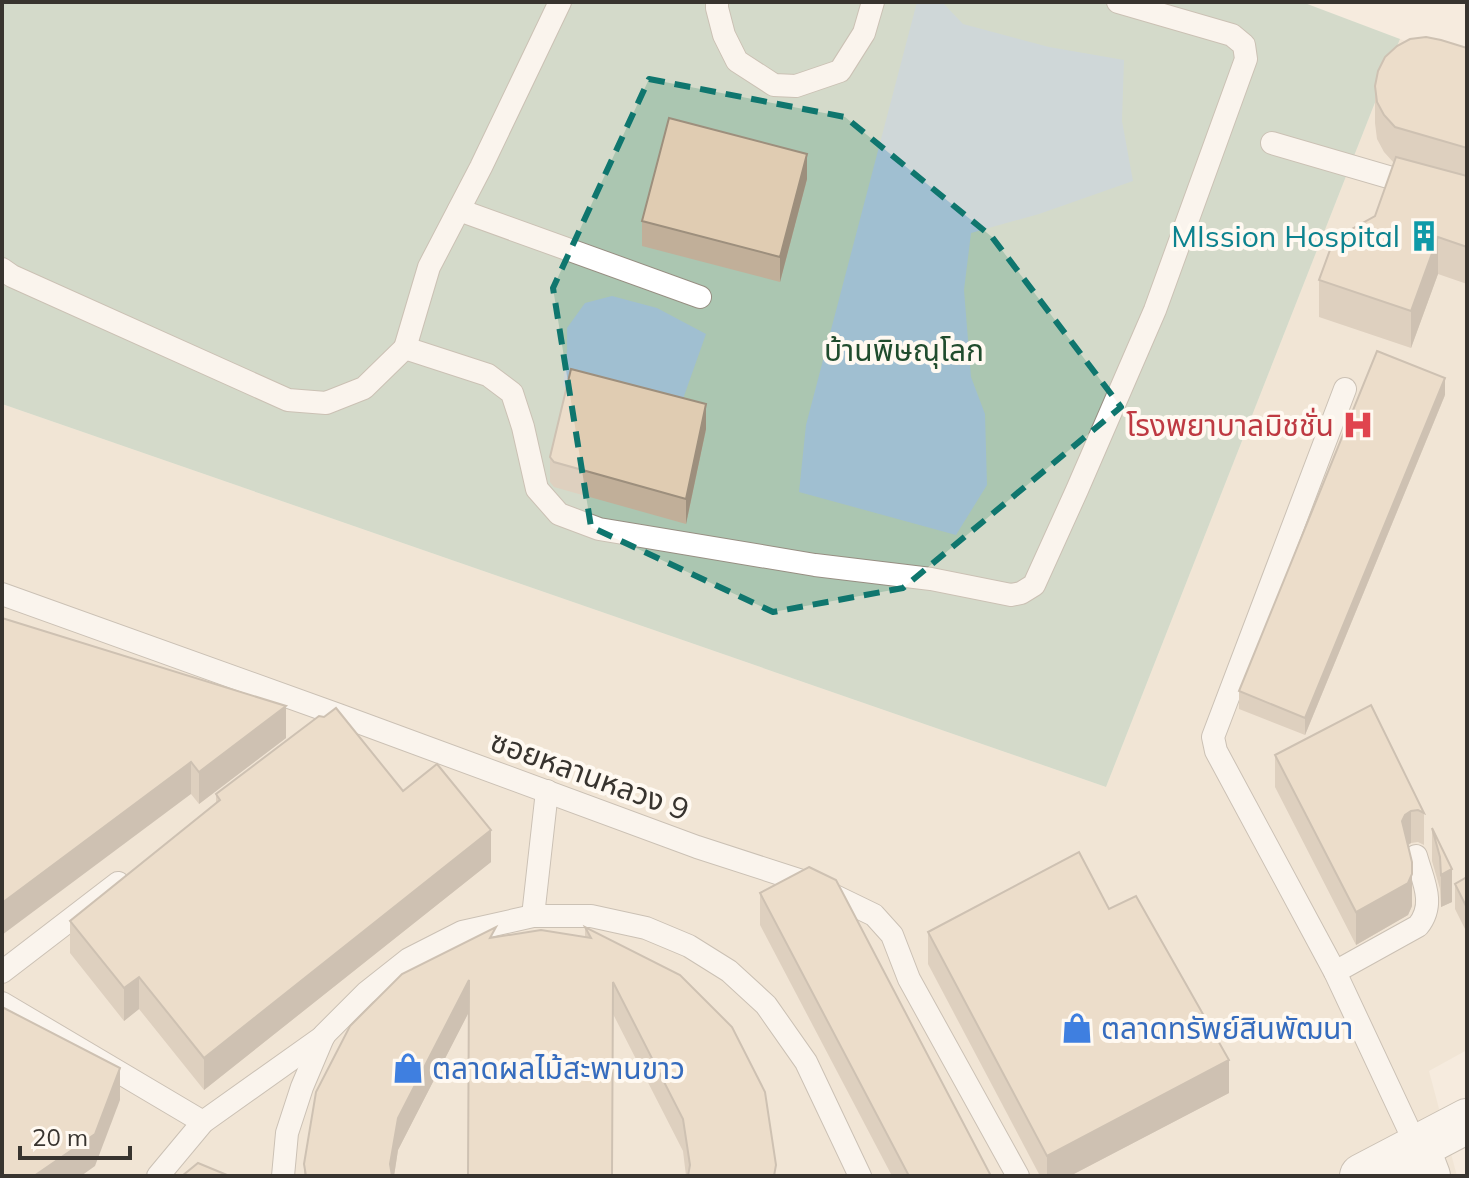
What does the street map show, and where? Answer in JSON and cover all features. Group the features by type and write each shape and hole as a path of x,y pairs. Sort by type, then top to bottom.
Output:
{"main road":[{"path":"1362,1176 1423,1162 1467,1121"}],"lane":[{"path":"2,269 288,400 326,403 364,388 405,348 429,267 560,2"},
{"path":"717,2 724,35 737,61 774,85 796,86 840,71 864,33 873,2"},
{"path":"405,348 488,375 512,393 537,489 559,514 599,529 815,565 931,579 1011,595 1021,593 1034,585 1155,310 1246,59 1244,45 1232,35 1118,2"},
{"path":"1272,143 1467,200"},
{"path":"459,210 700,297"},
{"path":"1345,389 1213,737 1216,751 1335,972 1423,1162"},
{"name":"ซอยหลานหลวง 9","path":"2,594 697,847 808,883 874,915 892,935 909,979 1018,1176"},
{"path":"314,734 339,715"},
{"path":"533,916 547,791"},
{"path":"1335,972 1418,926 1426,917 1428,896 1416,856"},
{"path":"2,972 139,867"},
{"path":"158,1176 203,1122 324,1035 366,993 409,959 462,932 533,916 591,916 646,928 689,946 729,971 766,1005 806,1062 860,1176"},
{"path":"2,1003 203,1122"},
{"path":"283,1176 287,1133 324,1035"}],"highlighted area":[{"path":"649,79 845,117 992,237 1121,407 903,588 773,612 591,527 553,288"}],"shaded area":[{"path":"1400,39 1467,63 1467,1050 1429,1071 1457,1176 2,1176 2,404 1106,787"}],"green space":[{"name":"บ้านพิษณุโลก","path":"2,2 1302,2 1400,39 1106,787 2,404"}],"water":[{"path":"917,2 942,2 963,24 1049,47 1124,60 1122,121 1133,181 1039,214 971,233 964,290 971,377 985,414 987,485 956,535 799,492 806,425"},
{"path":"612,296 657,308 706,334 678,413 590,396 563,386 567,328 585,303"}],"building":[{"path":"1426,37 1467,48 1467,148 1395,127 1377,102 1375,86 1385,57 1410,39"},
{"path":"669,118 807,154 780,257 642,221"},
{"path":"1396,157 1467,176 1467,247 1438,237 1411,311 1319,280 1334,239 1375,216"},
{"path":"1377,351 1445,378 1305,718 1239,691"},
{"path":"571,369 706,404 686,499 554,462 550,457"},
{"path":"2,618 286,706 199,772 191,762 2,903"},
{"path":"1371,705 1424,813 1411,811 1402,821 1412,862 1408,883 1356,912 1275,755"},
{"path":"336,708 403,791 437,764 491,830 204,1058 139,977 124,988 70,921 220,800 216,794 319,716 324,717"},
{"path":"1432,828 1452,869 1441,875 1440,857"},
{"name":"ตลาดทรัพย์สินพัฒนา","path":"1079,852 1109,909 1136,896 1229,1060 1047,1156 928,932"},
{"path":"809,867 836,880 991,1176 909,1176 760,893"},
{"path":"1467,877 1467,908 1455,884"},
{"path":"496,927 490,938 541,930 591,938 585,927 680,975 732,1027 765,1092 776,1165 774,1176 688,1176 690,1165 683,1119 613,982 612,1176 468,1176 469,980 398,1118 390,1164 392,1176 306,1176 304,1164 316,1092 350,1026 402,974"},
{"path":"2,1007 120,1068 95,1134 34,1176 2,1176"},
{"path":"198,1163 227,1175 227,1176 182,1176"}],"place":[{"name":"MIssion Hospital","path":"1424,236"},
{"name":"โรงพยาบาลมิชชั่น","path":"1358,425"},
{"name":"ตลาดทรัพย์สินพัฒนา","path":"1077,1028"},
{"name":"ตลาดผลไม้สะพานขาว","path":"408,1068"}]}
